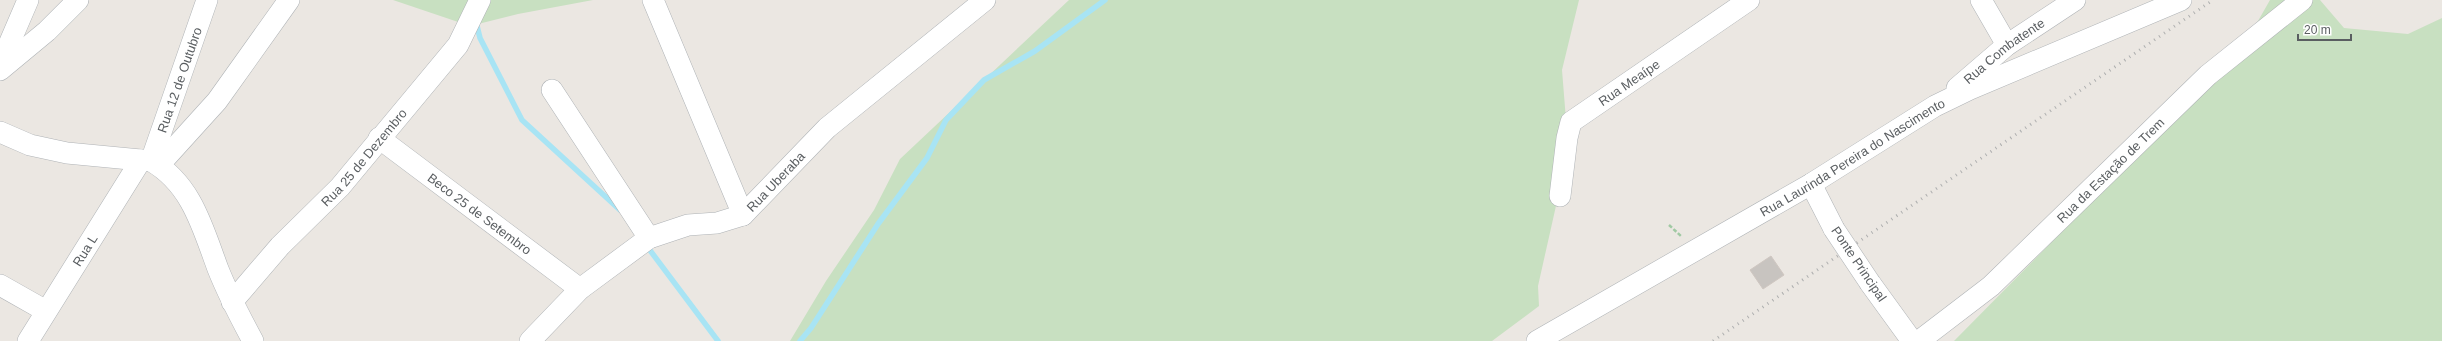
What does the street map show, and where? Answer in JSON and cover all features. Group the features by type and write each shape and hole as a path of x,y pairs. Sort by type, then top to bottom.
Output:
{"street":[{"path":"0,65 28,0"},
{"path":"0,70 47,31 78,0"},
{"name":"Rua 12 de Outubro","path":"150,162 208,0"},
{"path":"150,162 217,101 290,0"},
{"name":"Rua 25 de Dezembro","path":"232,302 280,246 340,187 379,138 458,45 480,0"},
{"path":"653,0 743,215"},
{"name":"Rua Uberaba","path":"530,341 580,289 649,238 688,225 717,223 743,215 827,128 986,0"},
{"name":"Rua Meaípe","path":"1560,196 1567,138 1571,122 1749,0"},
{"path":"1981,0 2007,45"},
{"name":"Rua Combatente","path":"1935,106 2007,45 2076,0"},
{"name":"Rua Laurinda Pereira do Nascimento","path":"1537,341 1811,184 1935,106 1970,89 2181,0"},
{"name":"Rua da Estação de Trem","path":"1919,341 1991,286 2208,75 2302,0"},
{"path":"552,90 649,238"},
{"path":"0,132 30,145 67,153 150,162 185,191 199,214 232,302 252,341"},
{"name":"Beco 25 de Setembro","path":"379,138 580,289"},
{"name":"Rua L","path":"28,341 46,311 150,162"},
{"name":"Ponte Principal","path":"1811,184 1834,229 1870,284 1912,341"},
{"path":"0,285 46,311"}],"green space":[{"path":"393,0 593,0 518,14 470,26"},
{"path":"1069,0 1579,0 1562,70 1566,120 1560,188 1538,286 1539,306 1492,341 790,341 826,281 874,210 900,159"},
{"path":"2270,0 2320,0 2344,28 2408,34 2442,18 2442,341 1954,341 2110,183 2234,63"}],"building":[{"path":"1771,256 1784,275 1763,289 1750,270"}],"waterway":[{"path":"800,341 811,328 878,224 927,158 946,120 984,80 1035,51 1105,0"},
{"path":"476,22 480,38 522,120 620,210"},
{"path":"646,245 718,341"}],"railway":[{"path":"1713,341 2213,0"}]}
